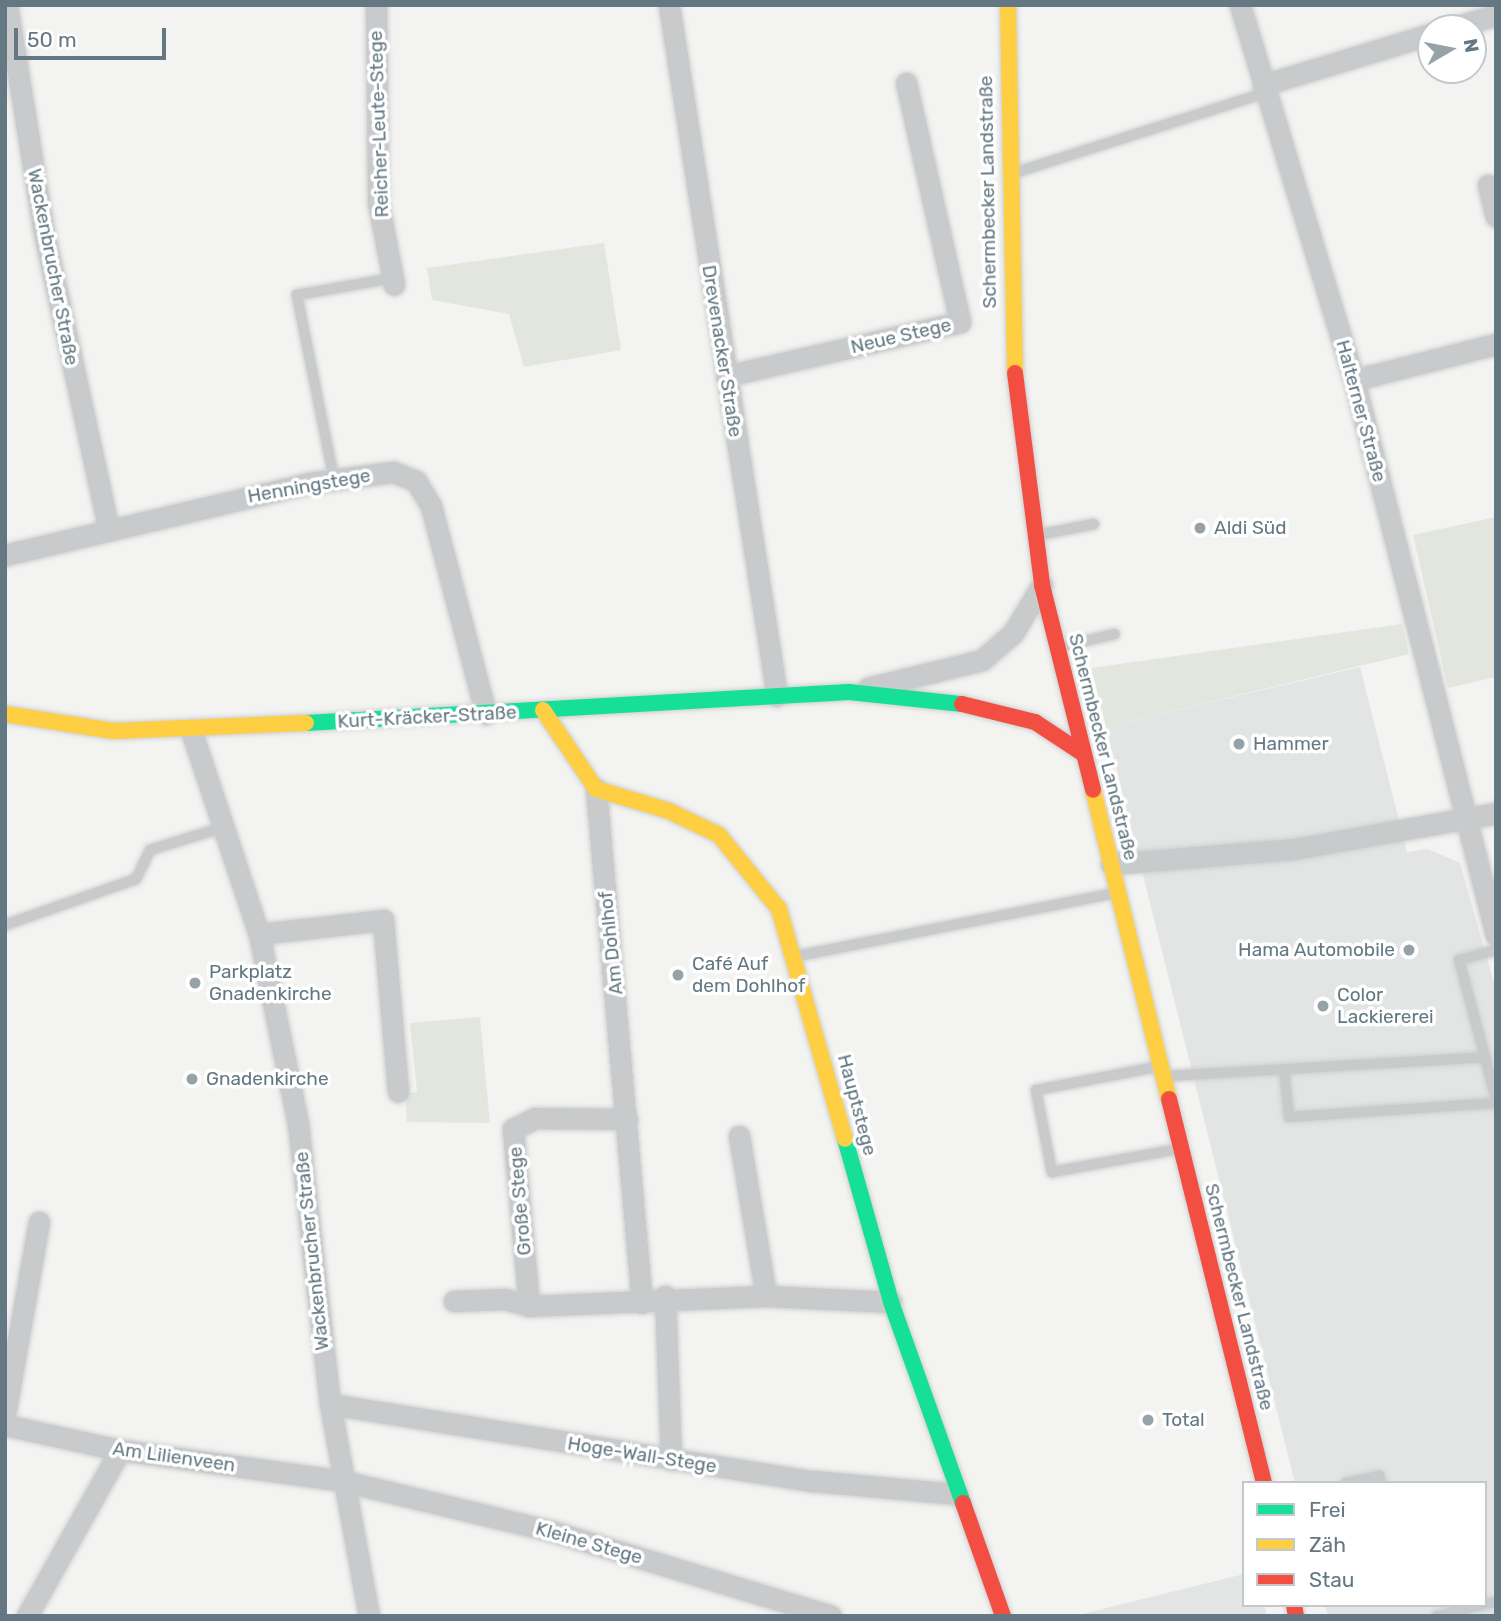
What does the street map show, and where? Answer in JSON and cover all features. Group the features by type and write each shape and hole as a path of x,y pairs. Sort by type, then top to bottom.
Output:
{"street":[{"name":"Wackenbrucher Straße","path":"7,5 13,90 108,526"},
{"name":"Reicher-Leute-Stege","path":"376,5 379,202 393,281"},
{"name":"Drevenacker Straße","path":"669,5 777,696"},
{"name":"Schermbecker Landstraße","path":"1008,5 1005,96 1017,417 1042,585 1160,1072 1264,1481"},
{"name":"Halterner Straße","path":"1241,5 1264,89 1354,380 1464,821 1496,935"},
{"path":"1264,89 1417,39"},
{"name":"Neue Stege","path":"726,376 960,322 906,83"},
{"path":"1488,185 1496,216"},
{"path":"1354,380 1496,344"},
{"name":"Henningstege","path":"5,555 108,526 334,480 393,472 416,481 431,506 486,714"},
{"name":"Kurt-Kräcker-Straße","path":"849,692 982,660 1013,633 1042,585"},
{"name":"Kurt-Kräcker-Straße","path":"5,714 114,731 191,730 849,692 996,708 1035,722 1082,753"},
{"path":"543,710 596,789"},
{"name":"Wackenbrucher Straße","path":"191,730 226,826 259,934 311,1205 311,1271 330,1404 369,1616"},
{"name":"Hauptstege","path":"596,789 668,811 719,835 779,909 797,956 891,1303 957,1494 1003,1616"},
{"name":"Am Dohlhof","path":"596,789 627,1119"},
{"path":"1111,864 1294,849 1464,821 1496,813"},
{"path":"259,934 383,920 398,1091"},
{"name":"Große Stege","path":"529,1306 513,1129 536,1118 627,1119"},
{"path":"627,1119 642,1303"},
{"path":"739,1136 766,1296"},
{"path":"5,1415 39,1222"},
{"path":"454,1301 505,1299 529,1306 642,1303 665,1296 766,1296 891,1303"},
{"path":"665,1296 671,1461"},
{"name":"Hoge-Wall-Stege","path":"330,1404 671,1461 957,1494"},
{"name":"Am Lilienveen","path":"5,1425 120,1450 343,1481"},
{"path":"27,1616 120,1450"},
{"name":"Kleine Stege","path":"343,1481 555,1532 831,1616"}],"lane":[{"path":"1007,175 1264,89"},
{"path":"334,480 297,295 393,281"},
{"path":"1034,535 1094,524"},
{"path":"1057,647 1115,634"},
{"path":"5,925 136,879 150,850 226,826"},
{"path":"797,956 1118,892"},
{"path":"1284,1069 1289,1117 1496,1101 1460,960 1496,950"},
{"path":"1180,1149 1052,1172 1036,1090 1160,1072 1284,1069 1485,1057"},
{"path":"1355,1481 1379,1476 1380,1481"},
{"path":"1437,1616 1475,1607"}],"shaded area":[{"path":"604,243 621,350 524,367 509,314 432,300 427,268"},
{"path":"1496,517 1496,677 1448,688 1413,535"},
{"path":"1402,624 1409,654 1106,727 1091,668"},
{"path":"1360,667 1407,852 1428,849 1460,863 1496,990 1496,1616 1328,1616 1326,1607 1487,1607 1487,1481 1294,1481 1106,727"},
{"path":"480,1017 490,1123 407,1122 405,1094 417,1092 410,1023"},
{"path":"1242,1574 1242,1607 1265,1607 1267,1616 1074,1616"}],"traffic: fast":[{"path":"306,723 849,692 962,704"},
{"path":"845,1139 891,1302 963,1503"}],"traffic: slow":[{"path":"1008,5 1015,373"},
{"path":"543,710 596,789 669,811 719,835 779,909 845,1139"},
{"path":"5,714 114,731 306,723"},
{"path":"1093,790 1169,1099"}],"traffic: jam":[{"path":"1015,373 1042,585 1093,790"},
{"path":"962,704 1035,722 1082,753"},
{"path":"1169,1099 1264,1481"},
{"path":"963,1503 1003,1616"},
{"path":"1294,1607 1296,1616"}],"place":[{"name":"Aldi Süd","path":"1200,528"},
{"name":"Hammer","path":"1239,744"},
{"name":"Hama Automobile","path":"1409,950"},
{"name":"Café Auf dem Dohlhof","path":"678,975"},
{"name":"Parkplatz Gnadenkirche","path":"195,983"},
{"name":"Color Lackiererei","path":"1323,1006"},
{"name":"Gnadenkirche","path":"192,1079"},
{"name":"Total","path":"1148,1420"}]}
